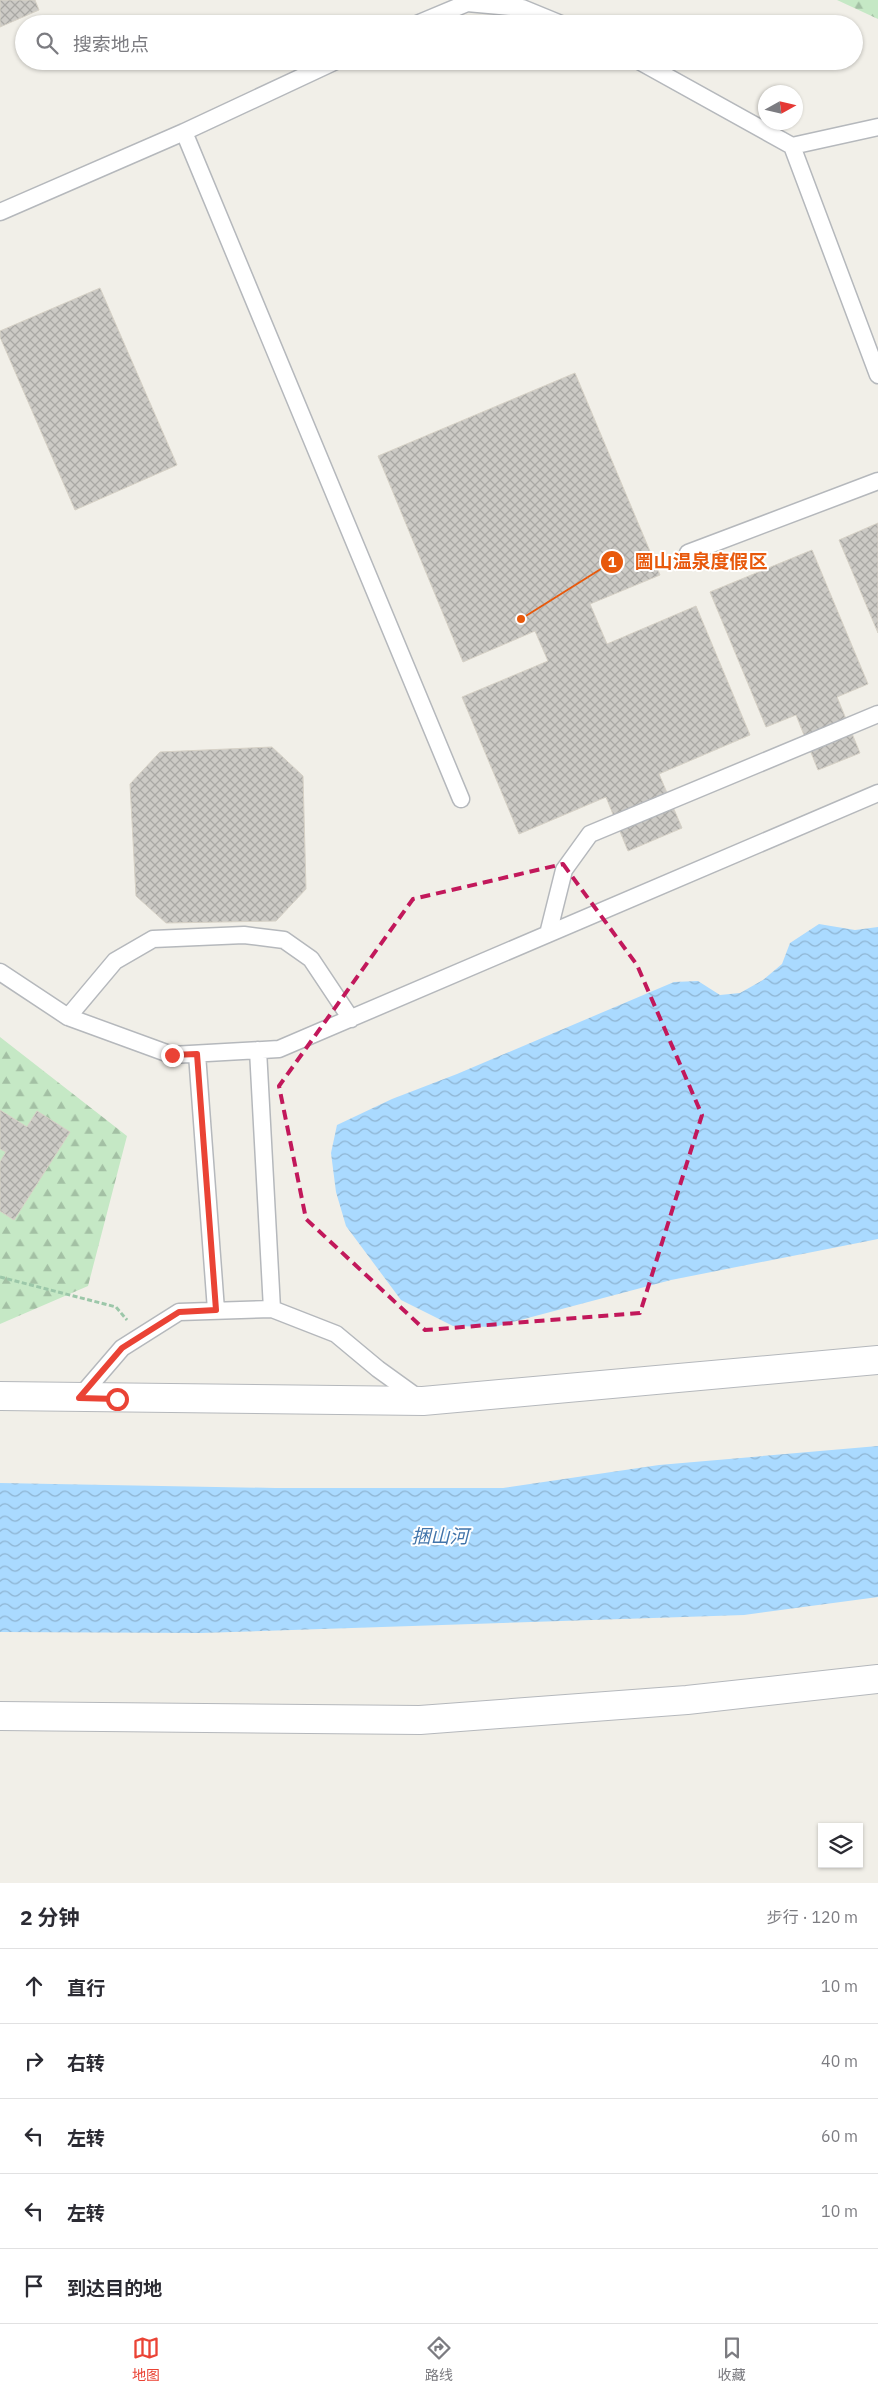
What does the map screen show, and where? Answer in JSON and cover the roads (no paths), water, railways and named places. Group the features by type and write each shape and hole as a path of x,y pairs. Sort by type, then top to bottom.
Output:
{"street":[{"path":"0,1396 423,1401 878,1360"},
{"path":"0,1716 420,1720 687,1700 878,1679"}],"lane":[{"path":"438,15 467,3 522,8 539,15"},
{"path":"0,212 184,132 317,70"},
{"path":"655,70 792,146 878,375"},
{"path":"792,146 878,127"},
{"path":"184,132 462,799"},
{"path":"688,553 878,481"},
{"path":"548,934 564,870 590,834 878,714"},
{"path":"0,972 68,1017 172,1055 279,1049 878,793"},
{"path":"68,1017 115,961 154,939 244,935 284,940 311,959 351,1019"},
{"path":"258,1050 272,1309"},
{"path":"197,1054 216,1310"},
{"path":"79,1398 122,1348 179,1312 272,1309 336,1334 378,1369 423,1401"}],"water":[{"path":"819,924 855,930 878,927 878,1239 671,1280 494,1327 453,1326 401,1300 346,1226 336,1192 331,1153 337,1125 392,1099 457,1074 674,982 698,981 720,995 740,993 763,980 782,964 790,943"},
{"name":"捆山河","path":"878,1446 878,1597 744,1615 201,1633 0,1632 0,1483 275,1488 503,1488 659,1465"}],"place":[{"name":"圌山温泉度假区","path":"521,619"}]}
